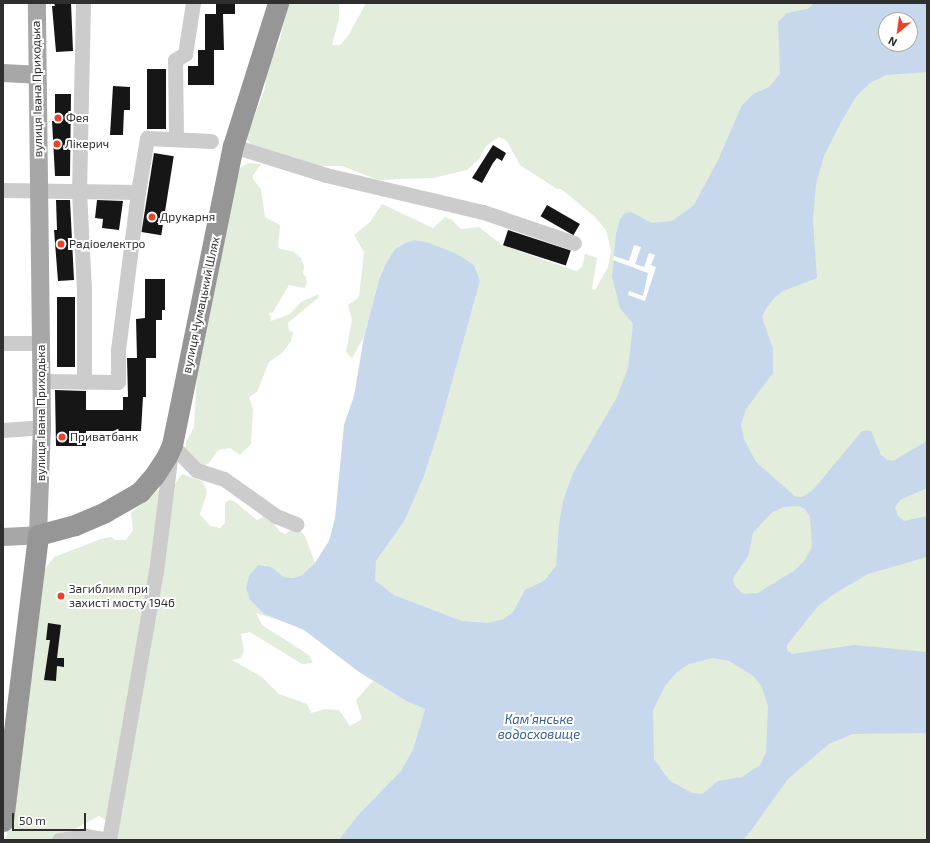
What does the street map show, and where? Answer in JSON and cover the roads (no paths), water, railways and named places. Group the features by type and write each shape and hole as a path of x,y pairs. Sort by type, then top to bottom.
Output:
{"highway":[{"name":"вулиця Чумацький Шлях","path":"38,535 75,525 105,512 140,492 154,476 172,445 233,146 278,3"},
{"name":"вулиця Івана Приходька","path":"3,821 38,535"}],"main road":[{"name":"вулиця Івана Приходька","path":"37,3 36,75 42,427 38,535"},
{"path":"3,73 36,75"},
{"path":"3,537 38,535"}],"street":[{"path":"83,3 79,191 84,290 84,382"},
{"path":"176,140 176,60 185,54 193,3"},
{"path":"41,381 118,382 118,350 138,192 147,138 211,141"},
{"path":"233,146 333,177 482,212 574,243"},
{"path":"3,190 138,192"},
{"path":"3,343 41,343"},
{"path":"3,430 42,427"},
{"path":"172,445 196,470 224,479 276,516 296,524"},
{"path":"60,840 86,836 109,840 156,572 172,445"}],"water":[{"name":"Кам'янське водосховище","path":"815,3 927,3 927,72 886,75 870,83 855,98 824,156 816,184 813,221 817,278 783,291 774,298 766,309 762,317 773,349 773,373 746,409 741,425 744,439 756,462 796,497 802,497 813,490 862,431 871,431 881,455 888,460 893,461 927,441 927,488 900,500 895,507 898,516 904,521 927,516 927,557 868,574 834,594 818,606 787,645 787,650 792,654 854,645 927,652 927,733 853,734 829,744 788,779 744,840 339,840 359,814 401,771 413,749 425,709 406,701 359,672 304,630 264,614 250,600 246,588 249,576 258,565 271,567 284,577 293,578 302,575 315,563 329,541 335,518 344,425 354,396 364,337 379,279 387,262 395,249 405,243 414,240 426,242 455,253 474,265 480,281 438,433 424,476 405,520 376,561 375,580 394,595 462,621 488,623 504,619 513,612 525,590 544,581 556,566 559,525 563,501 573,473 617,397 628,368 633,324 620,308 612,277 616,234 620,219 625,213 631,212 652,223 672,221 694,205 718,160 742,105 753,94 769,87 780,74 778,22 787,13 807,9","holes":["799,506 805,509 810,517 812,546 805,560 795,570 758,593 743,594 734,585 733,578 748,556 753,533 771,513 784,507","713,658 729,661 752,675 761,685 768,706 766,753 760,765 742,777 718,781 702,794 692,793 670,781 654,759 653,710 665,686 677,672 689,664"]}],"place":[{"name":"Фея","path":"58,118"},
{"name":"Лікерич","path":"57,144"},
{"name":"Друкарня","path":"152,217"},
{"name":"Радіоелектро","path":"61,244"},
{"name":"Приватбанк","path":"62,437"},
{"name":"Загиблим при захисті мосту 1946","path":"61,596"}]}
